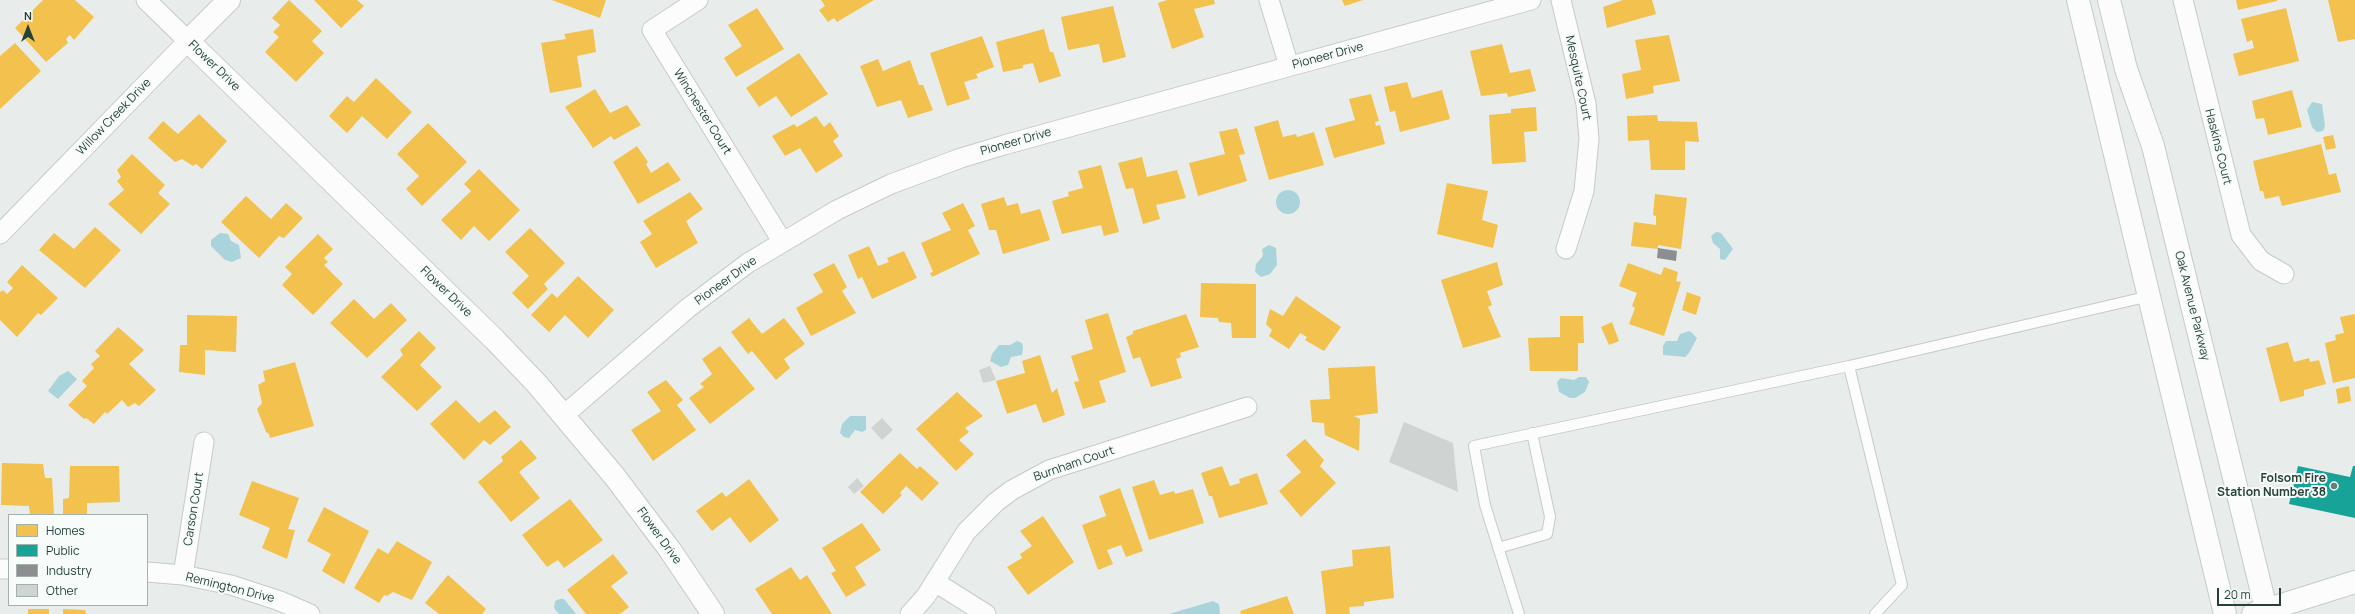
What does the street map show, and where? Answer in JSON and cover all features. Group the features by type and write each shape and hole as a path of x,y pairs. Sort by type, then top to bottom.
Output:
{"street":[{"name":"Flower Drive","path":"146,0 489,334 564,415 638,508 712,614"},
{"name":"Willow Creek Drive","path":"0,234 229,0"},
{"name":"Winchester Court","path":"698,0 652,30 782,241"},
{"path":"1268,0 1289,66"},
{"name":"Pioneer Drive","path":"564,415 688,308 748,263 782,241 838,210 891,184 961,158 1531,0"},
{"name":"Mesquite Court","path":"1561,0 1586,104 1589,139 1584,191 1566,249"},
{"path":"2078,0 2225,614"},
{"name":"Oak Avenue Parkway","path":"2109,0 2126,69 2153,146 2262,612"},
{"name":"Haskins Court","path":"2183,0 2241,235 2261,261 2284,274"},
{"name":"Burnham Court","path":"910,614 935,582 958,543 981,516 996,502 1030,479 1049,470 1247,408"},
{"name":"Carson Court","path":"184,575 204,442"},
{"name":"Remington Drive","path":"148,572 184,575 231,585 280,601 310,614"},
{"path":"935,582 986,614"},
{"path":"2262,612 2355,582"}],"lane":[{"path":"1519,614 1485,505 1474,446 1848,366 2150,296"},
{"path":"1848,366 1902,585 1875,614"},
{"path":"1498,548 1547,534 1550,517 1532,433"}],"water":[{"path":"2312,102 2322,104 2325,126 2323,131 2317,132 2312,127 2307,110"},
{"path":"1288,190 1293,191 1299,197 1299,207 1293,213 1288,214 1283,213 1277,207 1276,202 1277,197 1283,191"},
{"path":"1716,232 1721,233 1733,249 1725,260 1720,259 1720,249 1713,243 1711,236"},
{"path":"220,233 228,234 231,241 239,245 241,258 232,262 225,260 211,246 211,240"},
{"path":"1269,245 1276,248 1277,265 1270,274 1261,277 1255,272 1256,264 1263,256 1262,249"},
{"path":"1690,331 1697,338 1689,353 1685,357 1663,355 1663,346 1666,341 1677,341 1680,334"},
{"path":"1017,341 1022,343 1022,355 1011,357 1008,365 1001,367 990,361 992,354 999,345 1010,345"},
{"path":"68,371 77,379 58,399 48,391 59,376"},
{"path":"1579,377 1586,377 1589,382 1585,392 1575,398 1570,398 1559,392 1557,382 1561,378 1574,380"},
{"path":"850,416 866,416 866,430 862,432 855,430 849,438 844,437 840,433 842,424"},
{"path":"564,599 576,614 559,614 554,608 555,601"},
{"path":"1213,601 1219,604 1220,614 1169,614"}],"building: Homes":[{"path":"43,0 75,0 94,17 74,40 70,35 66,39 68,43 46,62 15,28"},
{"path":"289,0 322,31 312,41 324,53 296,82 265,52 279,37 273,32 280,25 272,18"},
{"path":"314,0 357,0 364,6 341,28"},
{"path":"552,0 606,0 600,18"},
{"path":"821,0 874,0 837,22 834,18 828,22 819,10 825,6"},
{"path":"1167,0 1214,0 1215,4 1194,9 1204,37 1172,49 1158,3"},
{"path":"1342,0 1363,0 1345,6"},
{"path":"1623,0 1652,0 1656,14 1607,28 1603,7"},
{"path":"2236,0 2277,0 2277,1 2238,10"},
{"path":"2328,0 2355,0 2355,39 2338,42"},
{"path":"1113,6 1126,57 1103,63 1099,44 1068,50 1061,17"},
{"path":"757,8 784,49 736,77 724,58 742,46 728,25"},
{"path":"2286,8 2299,61 2239,76 2233,54 2254,48 2252,40 2247,42 2241,19"},
{"path":"593,29 596,52 577,56 582,87 550,93 541,43 566,39 564,34"},
{"path":"1044,29 1050,52 1053,52 1061,76 1039,83 1033,63 1023,65 1023,68 1003,72 996,42"},
{"path":"1669,35 1680,81 1653,86 1654,93 1626,99 1622,74 1641,70 1635,40"},
{"path":"982,36 994,67 976,74 978,78 964,82 970,99 947,106 930,53"},
{"path":"15,43 41,71 0,109 0,56"},
{"path":"1502,44 1510,73 1530,69 1536,91 1508,97 1507,93 1481,96 1470,51"},
{"path":"799,53 828,94 791,117 776,96 759,107 746,88"},
{"path":"878,59 883,71 910,60 919,85 923,85 933,110 908,118 901,100 877,107 860,66"},
{"path":"376,78 412,112 387,139 362,116 347,133 329,116 347,96 354,102"},
{"path":"1407,82 1412,98 1442,90 1450,119 1400,132 1395,111 1390,112 1384,87"},
{"path":"595,89 610,113 627,105 641,125 614,140 611,136 593,148 565,107"},
{"path":"2292,90 2302,127 2268,135 2264,118 2256,119 2252,101"},
{"path":"1371,94 1379,121 1375,122 1376,126 1380,125 1385,144 1334,158 1325,128 1355,120 1349,99"},
{"path":"1536,107 1537,131 1524,132 1526,162 1492,164 1489,115 1511,113 1511,109"},
{"path":"199,114 227,141 202,169 196,164 193,166 182,159 175,162 148,138 163,121 178,134"},
{"path":"1657,115 1658,121 1697,122 1699,142 1685,141 1685,170 1651,170 1649,140 1628,141 1627,116"},
{"path":"816,116 824,127 830,122 839,136 833,141 843,156 816,173 800,148 785,156 772,136 794,124 797,127"},
{"path":"1278,120 1283,137 1296,134 1297,137 1314,132 1324,165 1269,180 1254,127"},
{"path":"428,123 467,162 422,206 406,189 419,176 397,154"},
{"path":"1237,128 1245,154 1239,155 1247,181 1198,196 1189,163 1225,154 1219,132"},
{"path":"2333,135 2336,148 2326,150 2323,137"},
{"path":"2321,144 2329,175 2336,173 2341,192 2282,206 2279,196 2265,199 2263,191 2260,191 2253,161"},
{"path":"637,146 648,162 646,164 651,173 668,162 681,180 638,204 613,162"},
{"path":"132,154 165,185 158,193 170,204 141,234 108,204 124,190 117,181 121,177 117,170"},
{"path":"1142,157 1147,177 1177,170 1186,198 1156,205 1160,219 1143,224 1133,188 1126,189 1118,163"},
{"path":"1101,165 1119,232 1104,236 1101,225 1062,234 1052,201 1069,196 1068,192 1083,188 1078,171"},
{"path":"479,169 520,210 489,241 474,226 461,240 441,220 471,191 464,184"},
{"path":"1447,183 1488,191 1482,220 1498,225 1493,248 1437,234"},
{"path":"690,192 703,209 686,221 698,243 656,268 640,242 652,234 643,221"},
{"path":"1655,194 1687,198 1681,249 1658,245 1658,249 1631,246 1634,222 1656,225 1656,216 1653,215"},
{"path":"246,196 271,219 286,203 303,218 284,238 279,236 259,258 221,222"},
{"path":"1004,197 1007,206 1018,203 1021,214 1040,209 1050,240 1003,254 996,230 989,230 981,204"},
{"path":"963,203 975,226 968,230 980,254 932,277 930,273 933,272 921,243 951,230 942,213"},
{"path":"95,227 121,250 85,288 39,250 54,233 74,249"},
{"path":"530,228 565,263 544,284 548,289 528,309 512,293 529,276 505,252"},
{"path":"318,234 333,249 324,258 328,262 324,265 343,284 313,315 282,285 292,274 285,267"},
{"path":"869,246 878,266 889,262 887,258 904,251 917,278 872,299 862,277 858,279 848,255"},
{"path":"1497,262 1503,285 1487,291 1492,305 1488,307 1501,337 1463,348 1441,280"},
{"path":"834,263 847,287 842,291 856,313 811,336 796,308 823,292 813,274"},
{"path":"1628,263 1661,275 1664,267 1678,272 1676,281 1681,282 1664,336 1629,324 1635,308 1632,306 1637,293 1619,286"},
{"path":"22,265 58,298 41,315 38,313 17,337 0,320 0,292 3,290 7,294 13,288 7,282"},
{"path":"578,276 614,310 588,338 565,315 549,332 531,315 552,293 557,298"},
{"path":"1201,283 1256,284 1256,338 1232,338 1231,323 1219,322 1218,318 1200,317"},
{"path":"1687,292 1701,297 1696,315 1682,310"},
{"path":"1296,296 1341,327 1324,351 1305,340 1307,337 1300,333 1289,349 1269,336 1272,330 1266,324 1270,309 1283,316"},
{"path":"354,299 374,319 391,303 407,320 367,358 330,323"},
{"path":"1108,313 1126,372 1099,381 1106,402 1083,409 1074,382 1079,381 1071,356 1093,349 1085,320"},
{"path":"1186,314 1199,347 1180,353 1181,357 1176,359 1182,378 1151,387 1140,357 1133,359 1126,337 1133,334 1133,331"},
{"path":"2355,314 2355,378 2333,383 2325,343 2336,340 2335,335 2344,333 2340,317"},
{"path":"187,315 237,316 236,352 205,350 205,375 179,372 180,345 187,345"},
{"path":"1560,316 1583,316 1584,343 1578,343 1578,371 1530,371 1528,338 1560,337"},
{"path":"749,318 762,334 784,318 805,344 784,359 790,368 776,380 752,351 748,354 731,332"},
{"path":"1612,322 1619,341 1609,345 1601,327"},
{"path":"118,327 144,350 129,364 156,390 139,406 135,403 128,407 122,400 107,414 105,412 94,424 86,418 84,419 68,405 87,386 82,381 94,368 91,364 100,356 95,351"},
{"path":"419,331 436,348 420,365 442,387 417,411 381,377 403,355 400,350"},
{"path":"2288,342 2294,362 2309,358 2310,362 2319,360 2326,384 2304,390 2304,396 2280,402 2266,348"},
{"path":"720,346 755,389 710,424 689,398 704,387 700,384 712,374 702,359"},
{"path":"1040,355 1052,393 1057,388 1065,415 1043,423 1036,404 1007,414 996,381 1025,373 1022,361"},
{"path":"295,362 314,426 270,438 257,409 262,403 258,385 265,381 263,371"},
{"path":"1375,366 1378,413 1354,416 1360,419 1359,451 1325,435 1324,423 1312,422 1310,400 1330,399 1328,368"},
{"path":"666,380 683,400 677,405 696,430 653,461 631,430 661,411 647,392"},
{"path":"2349,386 2351,401 2338,404 2336,389"},
{"path":"957,392 983,416 965,428 969,432 959,440 974,454 956,471 916,429"},
{"path":"456,400 479,423 495,410 511,427 490,445 484,440 464,460 430,424"},
{"path":"1305,439 1324,460 1320,466 1336,483 1301,517 1279,491 1301,472 1286,455"},
{"path":"521,440 537,458 519,472 540,498 511,522 478,482 503,461 501,457"},
{"path":"900,453 917,469 920,466 939,483 922,501 906,486 900,493 902,495 883,514 860,492"},
{"path":"2,463 43,464 45,478 52,478 54,514 30,514 29,506 1,505"},
{"path":"70,466 119,466 120,502 87,503 87,514 63,514 63,499 69,498"},
{"path":"1222,466 1230,486 1240,483 1239,479 1257,473 1268,504 1219,518 1212,496 1209,496 1201,473"},
{"path":"749,479 779,520 750,543 730,517 712,531 696,511 722,492 726,497"},
{"path":"1154,480 1160,495 1174,491 1175,494 1193,489 1204,523 1149,540 1132,487"},
{"path":"252,481 299,498 288,529 295,530 287,559 262,548 270,528 239,515"},
{"path":"1120,488 1143,551 1126,557 1121,545 1107,550 1113,564 1098,570 1082,525 1106,516 1099,496"},
{"path":"570,499 603,540 564,568 558,560 547,567 522,535"},
{"path":"324,507 369,531 344,584 322,571 331,554 307,541"},
{"path":"1043,516 1074,562 1028,595 1007,567 1022,558 1020,554 1032,546 1020,531"},
{"path":"862,523 881,550 855,567 866,585 846,597 831,573 836,571 822,548"},
{"path":"397,541 432,562 412,600 393,592 387,596 384,595 379,603 354,588 378,548 388,554"},
{"path":"1390,546 1394,598 1364,602 1364,606 1349,607 1350,614 1326,614 1321,571 1353,566 1352,550"},
{"path":"613,554 628,573 611,586 629,607 620,614 586,614 567,590"},
{"path":"791,567 800,580 807,575 832,614 772,614 755,589"},
{"path":"448,575 486,609 482,614 439,614 425,603"},
{"path":"1287,596 1294,614 1241,614 1240,611"},
{"path":"28,609 49,609 49,614 28,614"},
{"path":"63,609 85,610 86,614 63,614"}],"building: Public":[{"path":"2298,466 2350,477 2353,466 2355,466 2355,518 2289,504"}],"building: Industry":[{"path":"1658,248 1677,251 1676,261 1657,258"}],"building: Other":[{"path":"990,366 996,380 983,383 979,370"},
{"path":"882,418 893,430 882,440 871,428"},
{"path":"1404,422 1453,443 1458,492 1389,462"},
{"path":"857,478 864,486 854,494 848,487"}],"place":[{"name":"Folsom Fire Station Number 38","path":"2334,486"}]}
